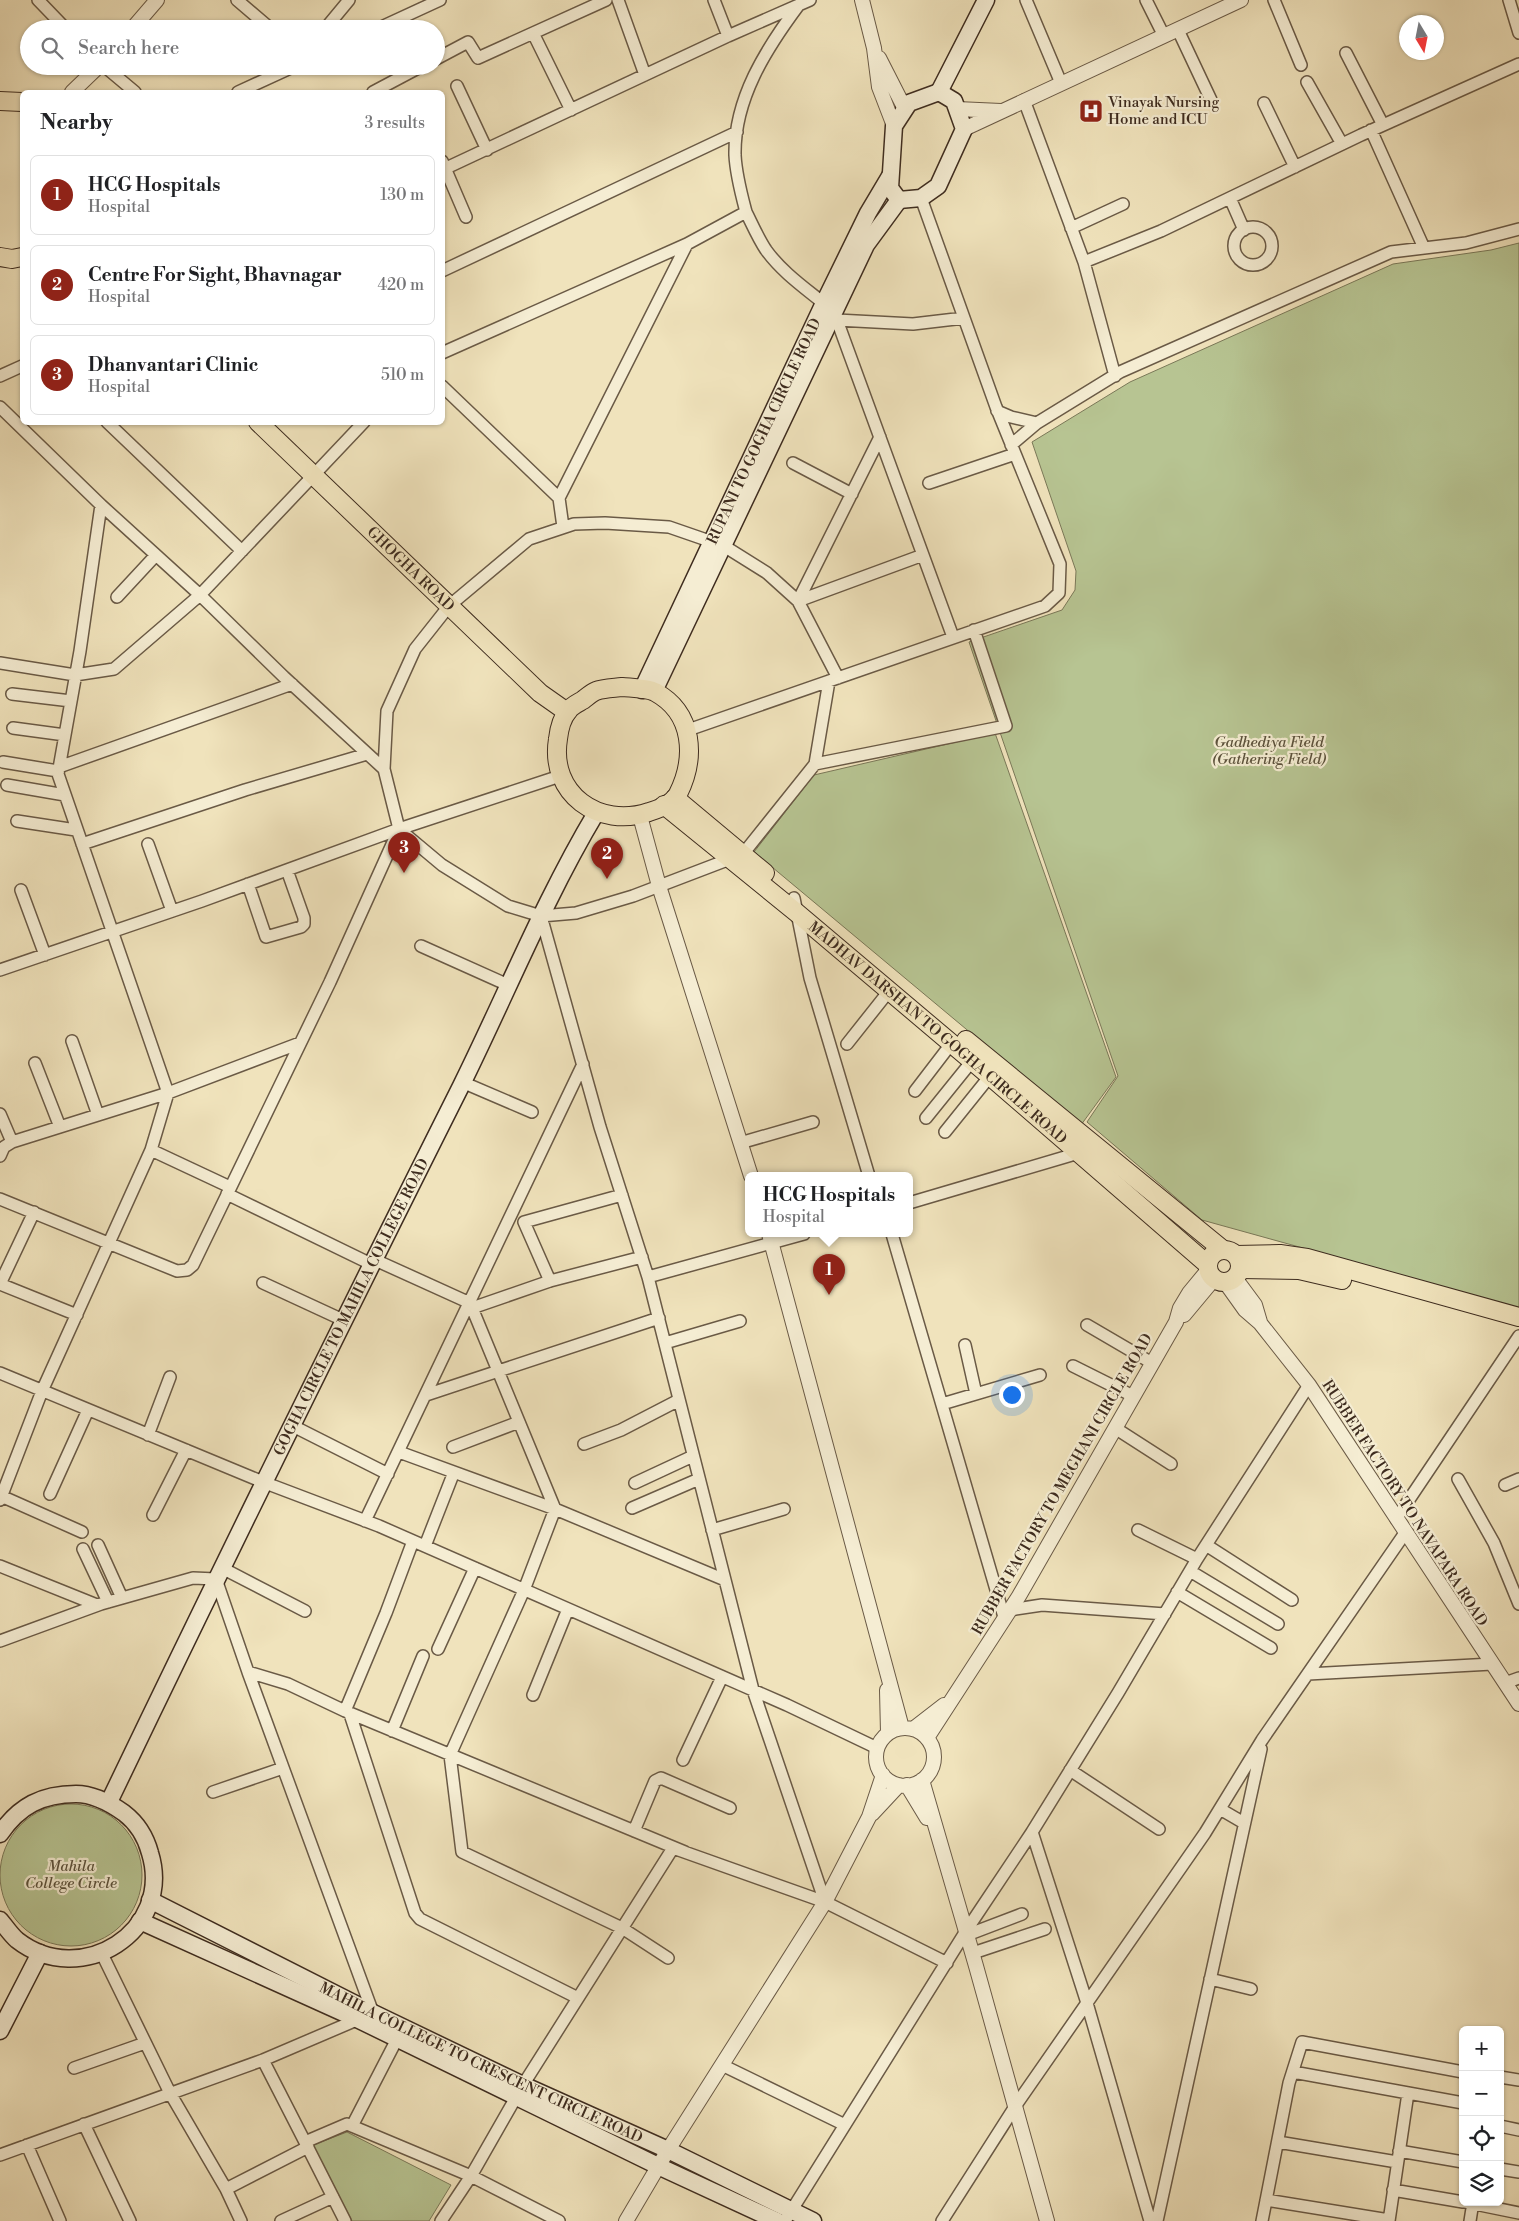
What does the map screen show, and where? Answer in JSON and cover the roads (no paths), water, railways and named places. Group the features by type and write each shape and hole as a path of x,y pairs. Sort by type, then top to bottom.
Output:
{"main road":[{"path":"939,92 954,101 964,129 938,186 922,198 900,200 890,188 894,126 909,103 939,92 986,0"},
{"path":"0,101 20,102"},
{"name":"RUPANI TO GOGHA CIRCLE ROAD","path":"832,312 868,213 890,176"},
{"name":"RUPANI TO GOGHA CIRCLE ROAD","path":"648,691 717,543 866,245 900,200"},
{"path":"0,258 20,257"},
{"name":"GHOGHA ROAD","path":"261,425 540,693 567,712"},
{"path":"622,687 648,691 680,711 688,730 688,766 670,802 640,816 616,816 596,813 574,797 560,776 556,751 559,731 567,712 595,691 622,687"},
{"name":"MADHAV DARSHAN TO GOGHA CIRCLE ROAD","path":"670,802 1088,1150 1223,1268"},
{"name":"GOGHA CIRCLE TO MAHILA COLLEGE ROAD","path":"109,1802 263,1482 462,1082 541,916 576,847 596,813"},
{"name":"MADHAV DARSHAN TO GOGHA CIRCLE ROAD","path":"796,905 951,1044 1088,1150"},
{"path":"1223,1268 1280,1254 1307,1258 1519,1317"},
{"path":"1223,1268 1288,1270 1313,1273 1519,1328"},
{"path":"0,1834 10,1819 31,1803 57,1794 84,1794 109,1802 131,1818 146,1840 154,1865 153,1892 140,1921 126,1939 102,1954 74,1959 60,1959 40,1953 17,1940 0,1920"},
{"name":"MAHILA COLLEGE TO CRESCENT CIRCLE ROAD","path":"150,1900 372,2013 658,2166 777,2221"},
{"name":"MAHILA COLLEGE TO CRESCENT CIRCLE ROAD","path":"140,1921 397,2039 519,2091 668,2150 788,2216 813,2221"},
{"path":"0,2031 40,1953"}],"street":[{"path":"38,0 57,20"},
{"path":"140,20 157,0"},
{"path":"238,0 261,20"},
{"path":"332,20 349,0"},
{"path":"397,20 440,0"},
{"path":"445,54 468,42 478,58 606,0"},
{"path":"618,0 645,75"},
{"path":"714,0 728,36"},
{"path":"445,167 487,150 728,36 810,0"},
{"path":"862,0 874,48 879,87 894,126"},
{"path":"1026,0 1061,84"},
{"path":"1146,0 1164,36"},
{"path":"964,129 1241,0"},
{"path":"1274,0 1301,65"},
{"path":"1509,0 1519,33"},
{"path":"799,5 764,56 748,90 737,132 735,155 737,176 746,212 766,249 783,269 832,312 954,637"},
{"path":"1178,30 1211,100"},
{"path":"533,33 571,110"},
{"path":"874,48 905,109"},
{"path":"1346,53 1383,126"},
{"path":"1084,262 1161,231 1371,130 1519,64"},
{"path":"74,90 90,75"},
{"path":"115,75 133,90"},
{"path":"242,90 275,75"},
{"path":"377,90 405,75"},
{"path":"1307,82 1342,144"},
{"path":"457,86 487,150"},
{"path":"1024,100 1084,262 1115,376"},
{"path":"1264,103 1294,167"},
{"path":"957,108 1002,111"},
{"path":"1371,130 1424,248"},
{"path":"445,270 737,132"},
{"path":"445,169 466,217"},
{"path":"688,730 1045,606 1059,593 1060,564 997,411 922,198"},
{"path":"1230,198 1244,230"},
{"path":"1071,228 1123,204"},
{"path":"445,353 687,244 746,212"},
{"path":"929,483 1013,449 1037,423 1115,376 1391,252 1466,243 1519,229"},
{"path":"563,528 559,498 687,244"},
{"path":"832,312 913,324 964,318"},
{"path":"0,376 20,367"},
{"path":"445,389 559,498"},
{"path":"0,407 101,506 200,595 384,769"},
{"path":"997,411 1011,417 1037,423"},
{"path":"110,425 242,551"},
{"path":"0,663 76,676 114,668 200,595 361,425"},
{"path":"798,601 880,437"},
{"path":"793,463 852,494"},
{"path":"82,1532 1,1498 42,1391 151,1150 168,1093 76,830 59,769 76,676 101,506"},
{"path":"605,523 669,528 717,543 767,573 798,601 833,679 815,764 736,857 659,886 576,912 541,916 508,906 442,865 399,829 384,769 387,711 415,649 449,606 529,539 563,528 574,524 605,523"},
{"path":"117,597 156,555"},
{"path":"798,601 924,555"},
{"path":"815,764 1006,726 974,630"},
{"path":"3,762 59,769 292,684"},
{"path":"12,694 71,701"},
{"path":"13,728 65,736"},
{"path":"82,844 246,790 367,754"},
{"path":"0,970 172,911 399,829 560,776"},
{"path":"7,785 65,795"},
{"path":"640,816 659,886 750,1172"},
{"path":"17,821 76,830"},
{"path":"0,1199 176,1271 187,1270 193,1265 300,1043 399,829"},
{"path":"148,844 172,911"},
{"path":"248,884 266,937 302,927 304,918 287,870"},
{"path":"21,890 44,955"},
{"path":"796,905 810,978 868,1172"},
{"path":"541,916 583,1064 648,1277 752,1690 825,1902"},
{"path":"421,946 508,985"},
{"path":"847,1044 890,991"},
{"path":"72,1041 98,1115"},
{"path":"0,1156 4,1147 12,1142 168,1093 300,1043"},
{"path":"915,1092 951,1044"},
{"path":"926,1118 972,1061"},
{"path":"35,1063 60,1127"},
{"path":"365,1521 471,1306 583,1064"},
{"path":"945,1132 990,1076"},
{"path":"462,1082 532,1112"},
{"path":"0,1114 12,1142"},
{"path":"740,1143 813,1122"},
{"path":"151,1150 229,1191 372,1261 471,1306 550,1281 642,1257"},
{"path":"913,1202 1088,1150"},
{"path":"550,1281 524,1222 622,1195"},
{"path":"34,1212 0,1284 77,1315"},
{"path":"893,1237 1007,1614 1042,1605 1165,1614"},
{"path":"648,1277 770,1238 887,1669 908,1728 927,1738 932,1746 933,1765 928,1774 922,1780 903,1785 890,1782 883,1775 878,1767 876,1757 877,1748 888,1733 887,1669"},
{"name":"RUBBER FACTORY TO MEGHANI CIRCLE ROAD","path":"927,1738 1007,1614 1176,1322 1223,1268"},
{"name":"RUBBER FACTORY TO NAVAPARA ROAD","path":"1223,1268 1255,1306 1260,1323 1308,1385 1519,1704"},
{"path":"263,1283 343,1320"},
{"path":"471,1306 555,1508 524,1590 450,1755 462,1852 622,1928 668,1958"},
{"path":"426,1395 659,1318"},
{"path":"665,1342 740,1321"},
{"path":"1087,1325 1152,1363"},
{"path":"1396,1519 1519,1336"},
{"path":"964,1345 976,1394"},
{"path":"1073,1366 1134,1396"},
{"path":"0,1374 425,1546 752,1690 877,1748"},
{"path":"942,1404 1040,1375"},
{"path":"148,1435 170,1378"},
{"path":"788,2216 947,1962 1032,1832 1206,1544 1308,1385"},
{"path":"584,1444 622,1430 679,1400"},
{"path":"50,1494 88,1410"},
{"path":"454,1447 519,1422"},
{"path":"291,1425 388,1474"},
{"path":"1115,1428 1170,1464"},
{"path":"153,1515 186,1450"},
{"path":"399,1452 555,1508 725,1580"},
{"path":"635,1484 693,1456"},
{"path":"425,1546 454,1472"},
{"path":"632,1508 699,1478"},
{"path":"1458,1479 1494,1543 1519,1604"},
{"path":"1505,1485 1519,1479"},
{"path":"712,1530 784,1509"},
{"path":"1138,1530 1197,1560"},
{"path":"942,2221 1016,2105 1220,1809 1262,1740 1405,1532"},
{"path":"412,1541 348,1712 415,1913 420,1919 578,1998"},
{"path":"1206,1544 1292,1600"},
{"path":"98,1545 122,1598"},
{"path":"83,1549 102,1603"},
{"path":"2,1567 102,1603"},
{"path":"438,1648 475,1568"},
{"path":"1190,1571 1278,1624"},
{"path":"0,2155 263,2060 372,2013 248,1672 219,1574"},
{"path":"0,1641 102,1603 192,1578 219,1574 305,1610"},
{"path":"1177,1592 1271,1648"},
{"path":"532,1696 568,1609"},
{"path":"392,1731 423,1656"},
{"path":"1308,1674 1492,1664"},
{"path":"248,1672 288,1684 392,1731 685,1852"},
{"path":"683,1760 722,1677"},
{"path":"1504,1682 1519,1678"},
{"path":"888,1733 908,1728 950,1700"},
{"path":"1157,2221 1262,1740"},
{"path":"213,1792 283,1768"},
{"path":"1070,1770 1159,1829"},
{"path":"626,2221 658,2166 825,1902 869,1817 883,1775"},
{"path":"634,1831 655,1781 661,1778 730,1808"},
{"path":"922,1780 936,1833 973,1953 1047,2221"},
{"path":"869,1817 903,1785"},
{"path":"903,1785 936,1833"},
{"path":"1220,1809 1244,1824"},
{"path":"1032,1832 1087,2003 1150,2221"},
{"path":"442,2221 519,2091 673,1848 825,1902 947,1962"},
{"path":"967,1933 1022,1914"},
{"path":"973,1953 1045,1929"},
{"path":"102,1954 170,2093 226,2189 241,2221"},
{"path":"1210,1979 1251,1989"},
{"path":"352,2126 397,2039"},
{"path":"1262,2221 1292,2072 1302,2042 1459,2071"},
{"path":"74,2068 145,2043"},
{"path":"263,2060 345,2221"},
{"path":"722,2065 845,2126"},
{"path":"1292,2072 1459,2102"},
{"path":"1504,2077 1519,2080"},
{"path":"1266,2200 1389,2220 1408,2093"},
{"path":"84,2124 130,2221"},
{"path":"226,2189 306,2144 348,2124 470,2176 559,2221"},
{"path":"1504,2127 1519,2130"},
{"path":"1278,2142 1459,2162"},
{"path":"27,2145 60,2221"},
{"path":"1504,2170 1519,2172"},
{"path":"1393,2190 1459,2200"},
{"path":"281,2221 333,2196"},
{"path":"1469,2206 1470,2221"},
{"path":"1487,2206 1519,2213"}],"place":[{"name":"Vinayak Nursing Home and ICU","path":"1091,111"},
{"name":"Dhanvantari Clinic","path":"404,873"},
{"name":"Centre For Sight, Bhavnagar","path":"607,879"},
{"name":"HCG Hospitals","path":"829,1295"}],"park label":[{"name":"Gadhediya Field (Gathering Field)","path":"1269,750"},
{"name":"Mahila College Circle","path":"71,1874"}]}
